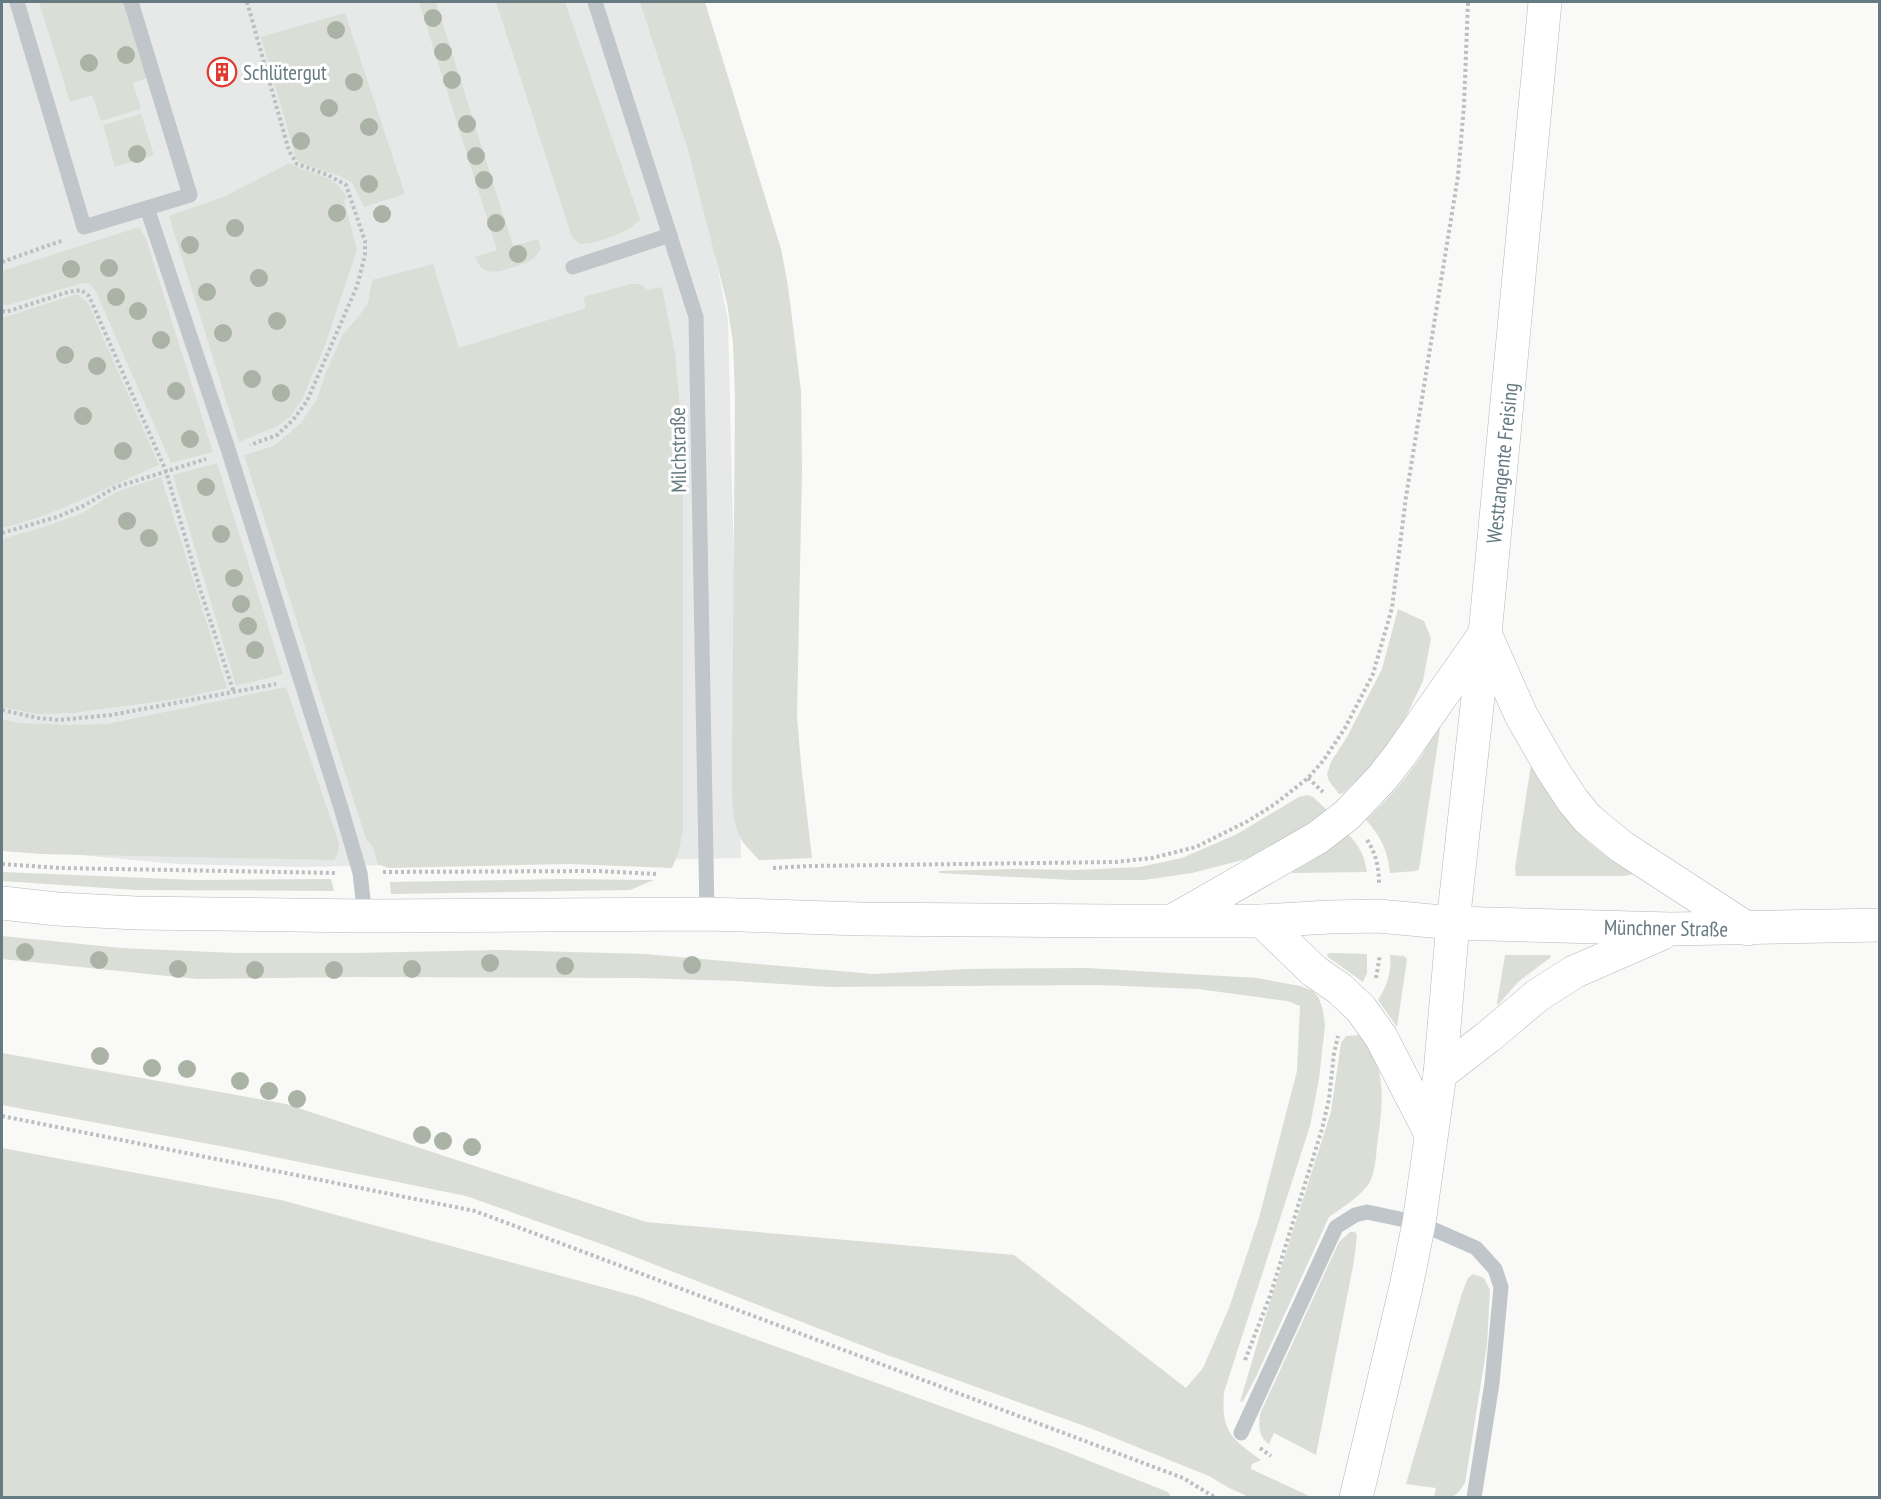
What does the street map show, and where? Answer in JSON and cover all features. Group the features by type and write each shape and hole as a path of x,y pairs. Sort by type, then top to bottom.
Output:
{"main road":[{"name":"Westtangente Freising","path":"1356,1497 1419,1223 1440,1074 1453,923 1485,634 1545,2"},
{"path":"1174,921 1317,838 1347,815 1400,755 1485,634"},
{"path":"1485,634 1521,715 1573,801 1588,819 1631,853 1748,929"},
{"name":"Münchner Straße","path":"2,903 57,909 136,913 365,916 707,914 861,920 1262,921 1378,916 1453,923 1671,929 1880,925"},
{"path":"1262,921 1314,970 1340,989 1361,1009 1381,1037 1431,1134"},
{"path":"1440,1074 1538,995 1574,972 1671,929"}],"lane":[{"path":"17,2 84,227 190,195 131,2"},
{"name":"Milchstraße","path":"596,2 696,316 707,914"},
{"path":"147,208 229,452 301,678 360,873 365,916"},
{"path":"573,267 670,235"},
{"path":"1241,1433 1336,1227 1355,1215 1367,1212 1419,1223 1476,1248 1495,1269 1501,1287 1492,1383 1476,1490 1473,1497"}],"path":[{"path":"2,533 57,517 85,505 116,487 277,435 293,420 307,401 357,286 365,255 365,241 346,185 328,175 297,164 290,151 247,2"},
{"path":"773,868 1115,862 1172,854 1196,847 1248,821 1308,778 1323,761 1345,728 1373,674 1392,608 1406,496 1458,176 1464,105 1468,2"},
{"path":"2,262 66,240 84,227"},
{"path":"2,311 6,312 68,292 81,290 89,296 166,471 200,589 234,693"},
{"path":"2,710 38,718 69,719 111,715 234,693 301,678"},
{"path":"1365,836 1376,859 1379,886"},
{"path":"2,864 60,868 360,873 597,871 656,874"},
{"path":"1242,1367 1270,1296 1322,1128 1339,1033"},
{"path":"2,1116 475,1211 1183,1478 1216,1497"},
{"path":"1241,1433 1271,1456"}],"shaded area":[{"path":"2,2 664,2 728,320 741,858 301,867 177,864 2,846"},
{"path":"39,2 128,2 151,77 133,83 141,109 101,121 92,95 70,102"},
{"path":"419,2 436,2 513,246 538,239 541,249 535,257 524,264 499,271 490,271 481,267 475,257 497,250"},
{"path":"496,2 565,2 640,219 629,228 603,240 587,243 580,244 572,237"},
{"path":"640,2 705,2 781,249 801,391 802,470 797,716 812,858 759,860 741,838 734,819 732,799 735,399 733,342 727,303 688,150"},
{"path":"345,13 405,194 364,207 352,183 340,176 300,163 296,158 261,37"},
{"path":"141,114 154,155 115,167 103,125"},
{"path":"290,163 330,179 342,190 347,198 344,201 357,250 324,348 303,397 291,416 278,426 239,442 169,216 223,197"},
{"path":"139,227 146,239 213,452 171,463 96,292 90,284 83,283 8,305 2,304 2,271"},
{"path":"433,264 459,348 586,308 583,297 631,284 640,284 648,290 662,287 675,353 683,440 683,829 679,851 672,868 568,864 388,868 378,864 373,847 366,839 244,455 274,446 301,423 317,399 343,334 368,303 372,280"},
{"path":"77,294 88,303 159,465 62,508 2,528 2,318"},
{"path":"217,463 283,674 236,686 173,475"},
{"path":"161,477 227,688 177,699 73,713 37,714 2,707 2,539 81,514 116,492"},
{"path":"1398,609 1424,621 1431,638 1423,681 1403,723 1381,757 1343,793 1339,794 1329,781 1327,774 1331,762 1347,737 1382,669"},
{"path":"286,687 339,843 338,854 334,860 41,854 2,851 2,719 19,723 107,724"},
{"path":"1441,722 1419,869 1390,873 1382,844 1366,820 1409,772"},
{"path":"1531,765 1553,801 1579,833 1600,851 1634,874 1624,876 1516,876 1515,868"},
{"path":"1308,795 1328,811 1325,816 1250,858 1192,873 1144,880 1071,880 939,873 939,871 1140,867 1182,858 1237,834 1299,797"},
{"path":"1348,834 1361,852 1367,872 1292,872 1323,854"},
{"path":"2,872 196,880 331,879 334,891 136,890 2,881"},
{"path":"654,880 630,890 391,894 390,882"},
{"path":"2,936 121,948 236,953 499,950 645,954 873,974 968,969 1086,968 1257,978 1300,986 1313,991 1319,998 1325,1025 1319,1079 1310,1126 1224,1392 1223,1406 1226,1425 1230,1433 1242,1446 1261,1460 1252,1464 1251,1469 1309,1497 1245,1497 1209,1476 1090,1428 879,1352 607,1246 466,1196 236,1149 2,1105 2,1053 286,1104 646,1222 1014,1255 1186,1388 1203,1368 1229,1308 1259,1218 1297,1071 1300,1006 1287,1001 1198,989 1100,985 830,987 638,978 197,979 2,959"},
{"path":"1327,954 1367,954 1367,973 1363,982 1328,957"},
{"path":"1390,955 1404,956 1407,959 1397,1027 1378,1000 1388,979"},
{"path":"1505,955 1550,955 1551,957 1518,982 1498,1005 1497,1003"},
{"path":"1361,1035 1370,1048 1380,1074 1381,1115 1372,1176 1360,1194 1329,1217 1255,1379 1243,1401 1240,1402 1331,1112 1341,1043 1346,1036"},
{"path":"2,1148 281,1200 639,1297 1054,1447 1168,1492 1171,1497 2,1497"},
{"path":"1350,1232 1355,1232 1357,1235 1354,1261 1316,1455 1274,1433 1269,1444 1261,1435 1260,1414 1339,1242"},
{"path":"1473,1274 1484,1278 1490,1290 1487,1345 1465,1483 1452,1496 1434,1497 1436,1488 1406,1484 1462,1293 1468,1278"}],"place":[{"name":"Schlütergut","path":"222,72"}]}
